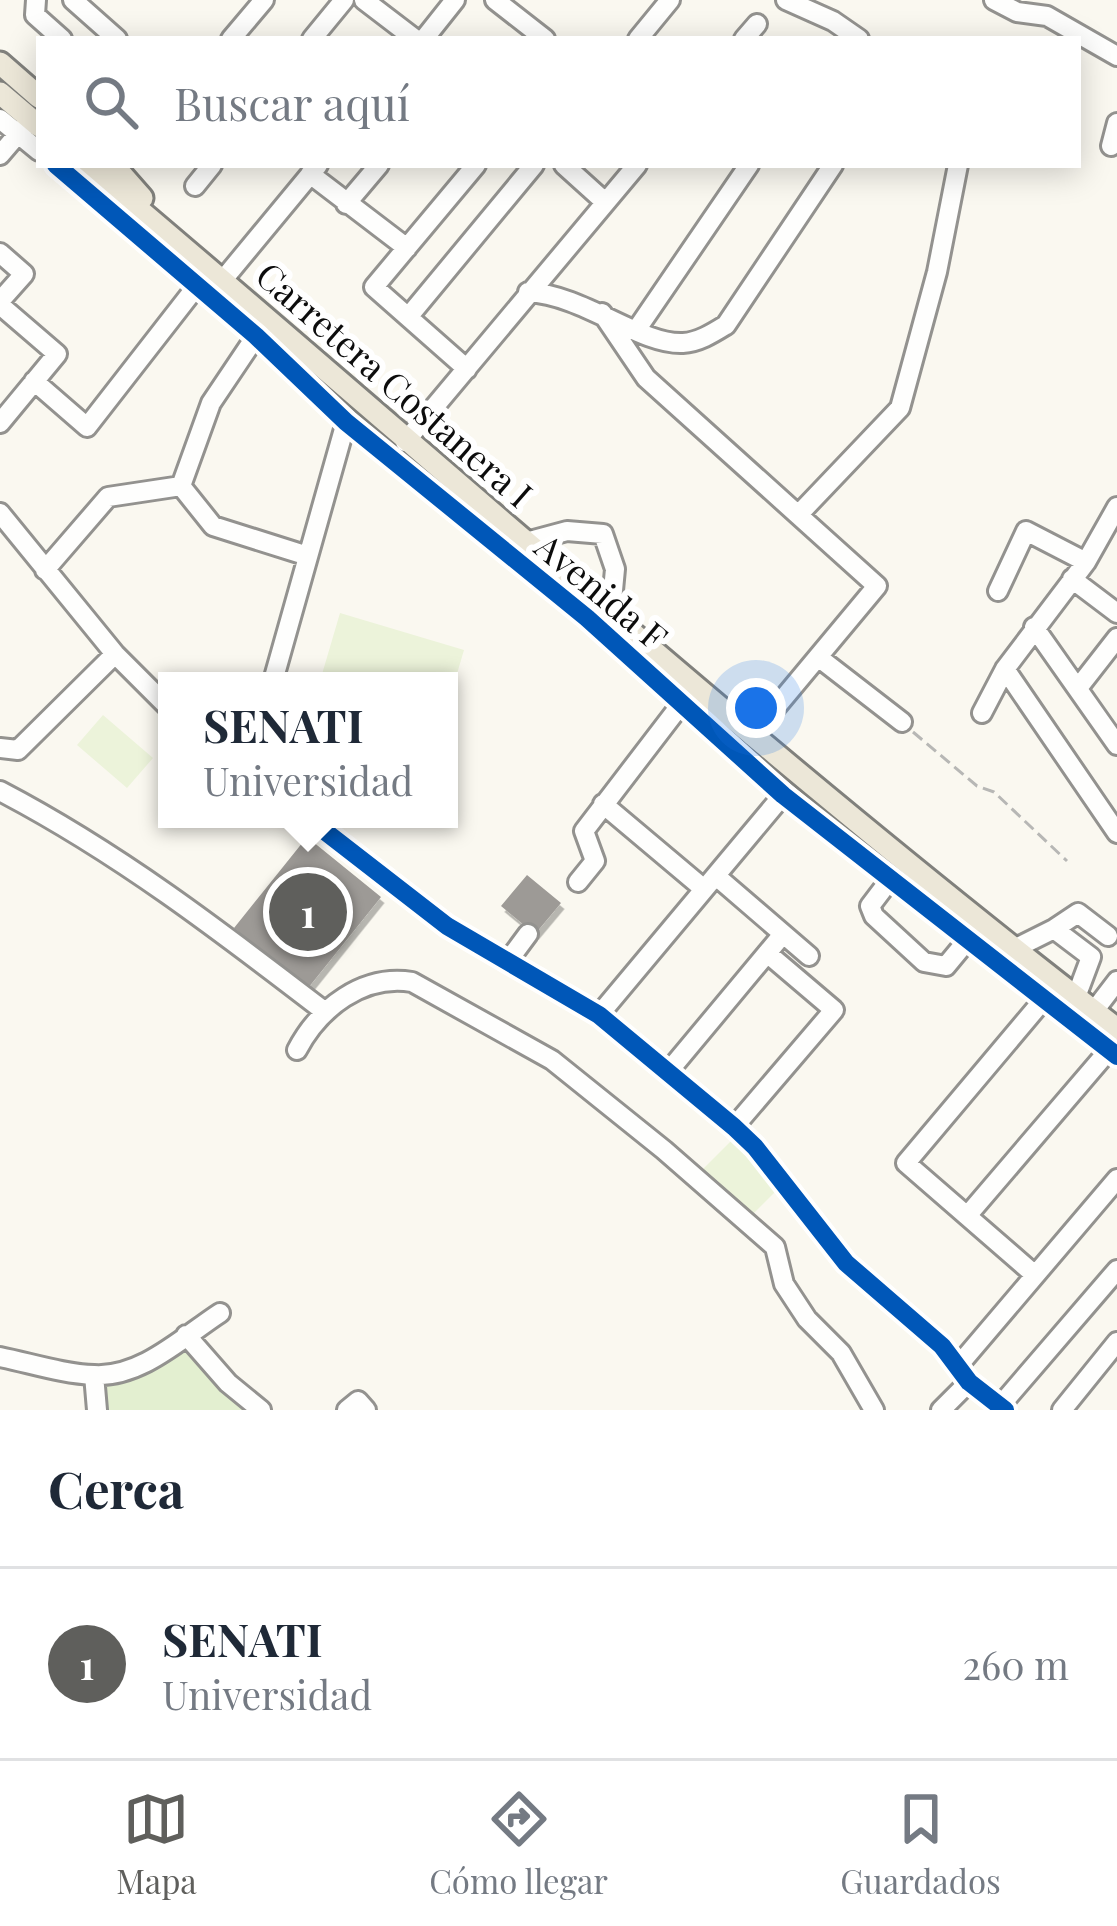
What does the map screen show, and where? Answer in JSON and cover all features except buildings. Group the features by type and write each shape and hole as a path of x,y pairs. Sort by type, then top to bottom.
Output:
{"main road":[{"path":"0,63 36,94"},
{"path":"0,93 30,126"},
{"name":"Carretera Costanera I","path":"90,168 752,736 1085,1004 1114,1045"},
{"name":"Carretera Costanera I","path":"120,168 185,249"}],"street":[{"path":"36,0 34,15 58,36"},
{"path":"73,0 114,36"},
{"path":"233,36 263,0"},
{"path":"314,36 344,0"},
{"path":"364,0 416,36"},
{"path":"423,36 455,0"},
{"path":"495,0 541,36"},
{"path":"640,36 670,0"},
{"path":"786,0 855,36"},
{"path":"994,0 1017,11 1047,16 1117,56"},
{"path":"0,119 30,126"},
{"path":"1111,146 1117,123"},
{"path":"0,155 30,126"},
{"name":"Avenida F","path":"59,168 256,336 346,422 587,618 783,795 1044,999 1114,1045"},
{"path":"195,187 210,168"},
{"path":"346,204 377,168"},
{"path":"467,369 374,287 474,168"},
{"path":"409,316 532,168"},
{"path":"567,168 605,202"},
{"path":"406,442 634,168"},
{"path":"637,329 747,168"},
{"path":"528,292 560,296 677,344 707,337 726,325 831,168"},
{"path":"800,513 901,408 938,272 957,168"},
{"path":"222,281 314,170 346,204 407,248"},
{"path":"0,253 24,274 0,303 57,354 0,424"},
{"path":"34,382 87,427 196,287"},
{"path":"602,313 646,378 877,586 752,736"},
{"path":"181,486 212,404 256,336"},
{"path":"276,672 346,422"},
{"path":"181,486 213,526 308,556"},
{"path":"45,570 108,497 181,486"},
{"path":"982,713 1005,669 1086,562 1117,507"},
{"path":"0,513 115,654 158,697"},
{"path":"526,542 567,531 603,534 615,569 611,612"},
{"path":"998,591 1026,531 1086,562"},
{"path":"1072,579 1117,613"},
{"path":"1034,626 1117,746"},
{"path":"1078,688 1117,638"},
{"path":"0,748 18,750 115,654"},
{"path":"818,656 902,722"},
{"path":"1005,669 1117,832"},
{"path":"578,882 595,861 584,831 682,703"},
{"path":"0,791 71,827 180,900 324,1011"},
{"path":"599,1015 783,795"},
{"path":"603,804 809,956"},
{"path":"319,828 417,905 599,1015 734,1127 846,1263 942,1346 964,1374 1002,1408 1117,1270"},
{"path":"892,877 870,906 874,916 924,962 946,966 970,938"},
{"path":"1014,949 1078,913 1113,938 1090,957 1085,1004"},
{"path":"1054,929 1090,957"},
{"path":"508,961 528,934"},
{"path":"668,1072 783,934"},
{"path":"734,1127 833,1010 767,953"},
{"path":"297,1050 324,1011 371,985 394,979 412,982 552,1060 775,1247 784,1284 807,1318 841,1353 874,1410"},
{"path":"1085,1004 1117,980"},
{"path":"1035,1275 906,1163 1044,999"},
{"path":"967,1216 1114,1045"},
{"path":"941,1410 1035,1275 1117,1179"},
{"path":"0,1357 94,1376 142,1364 220,1313"},
{"path":"186,1335 228,1383 261,1410"},
{"path":"1062,1410 1117,1342"},
{"path":"94,1376 97,1410"}],"path":[{"path":"902,722 976,786 994,792 1067,862"}],"green space":[{"path":"340,613 464,650 458,672 323,672"},
{"path":"103,715 153,758 127,788 77,745"},
{"path":"733,1139 780,1187 748,1219 701,1171"},
{"path":"186,1345 250,1410 102,1410 102,1385"}],"cycle path":[{"path":"60,168 256,336 346,422 587,618 783,795 1117,1056"},
{"path":"321,828 447,926 599,1015 734,1127 846,1263 942,1346 969,1382 1005,1410"}],"place":[{"name":"SENATI","path":"308,912"}]}
